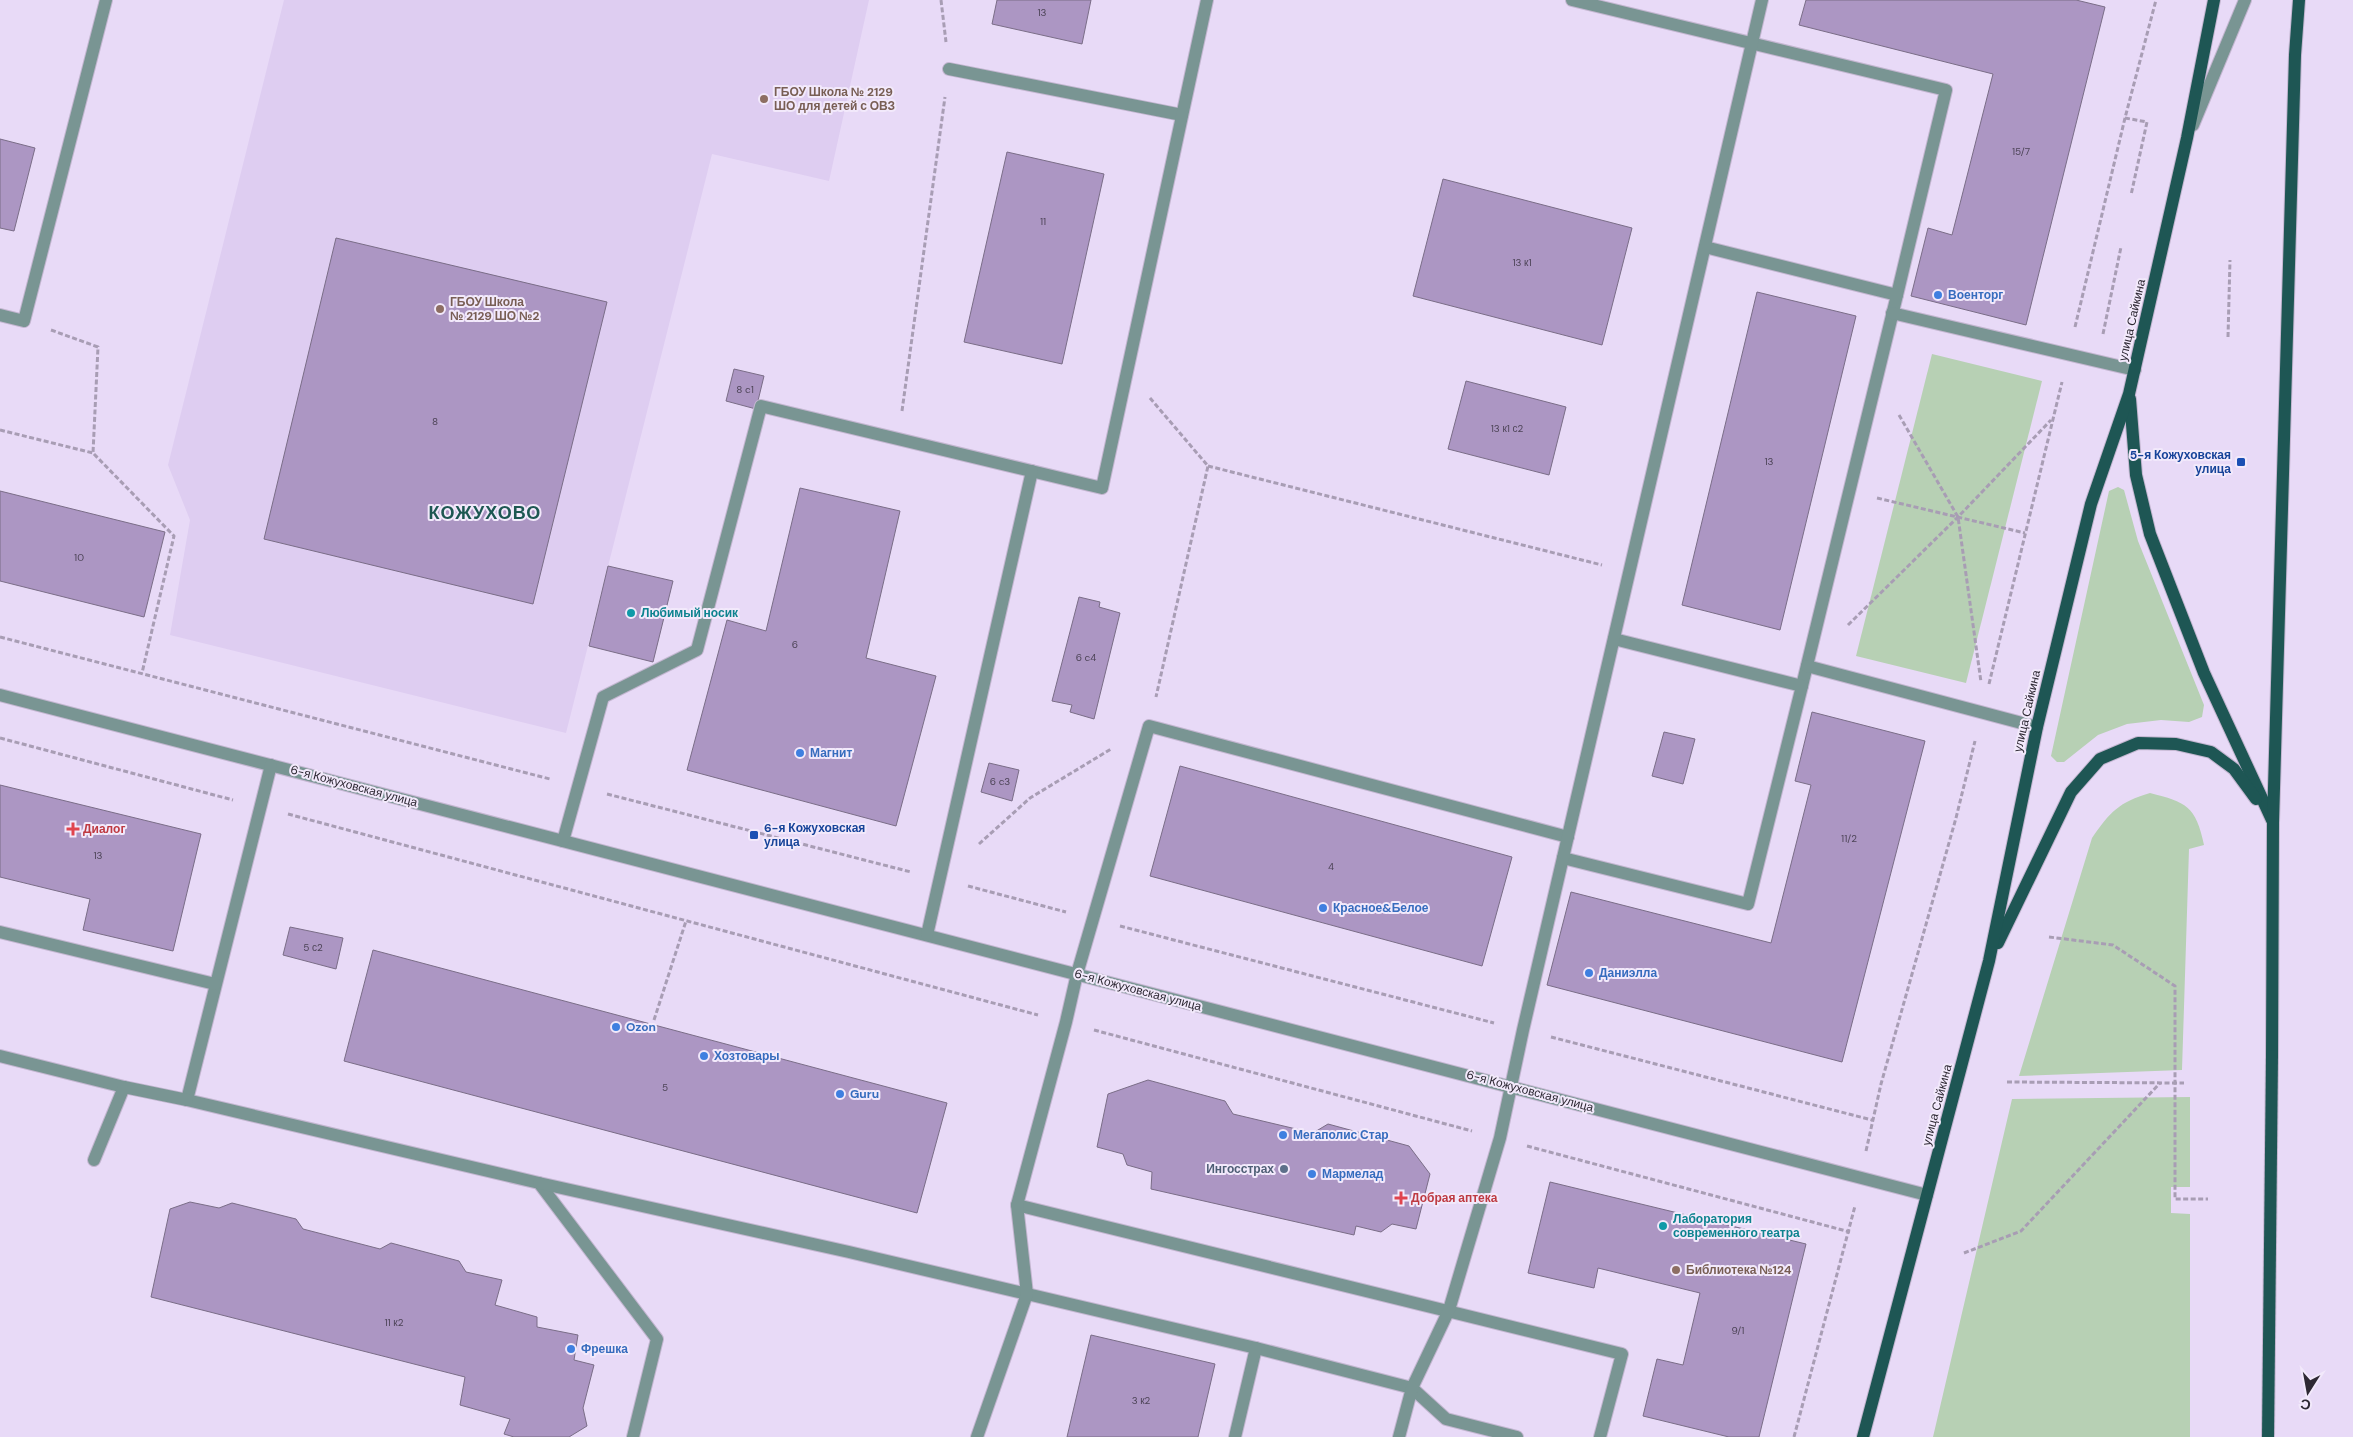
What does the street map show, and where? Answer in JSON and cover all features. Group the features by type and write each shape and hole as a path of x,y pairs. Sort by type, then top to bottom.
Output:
{"main road":[{"path":"2187,138 2214,0"},
{"path":"2268,1437 2273,823 2294,74 2299,0"},
{"name":"улица Сайкина","path":"1863,1437 1989,961 2037,727 2091,504 2129,394 2187,138"},
{"path":"2129,394 2136,474 2150,534 2204,673 2273,823"},
{"path":"1989,961 2071,792 2100,758 2138,743 2176,744 2211,752 2234,769 2273,823"}],"street":[{"path":"0,315 24,321 106,0"},
{"path":"563,841 603,697 696,650 761,406 1102,488 1207,0"},
{"path":"1563,858 1748,904 1946,90 1572,0"},
{"path":"1399,1437 1412,1388 1449,1310 1500,1138 1762,0"},
{"name":"улица Сайкина","path":"2187,138 2245,0"},
{"path":"949,69 1182,115"},
{"path":"1705,247 1897,295"},
{"path":"1892,313 2135,370"},
{"path":"927,935 1032,471"},
{"path":"1614,639 1802,686"},
{"path":"1806,666 1983,707 2037,727"},
{"name":"6-я Кожуховская улица","path":"0,695 1927,1195"},
{"path":"977,1437 1028,1294 1017,1205 1077,974 1149,726 1568,837"},
{"path":"187,1100 271,765"},
{"path":"0,932 215,984"},
{"path":"0,1056 124,1087 1256,1348 1412,1388 1446,1419 1517,1437"},
{"path":"94,1160 124,1087"},
{"path":"539,1183 656,1339 633,1437"},
{"path":"1017,1205 1622,1354 1600,1437"},
{"path":"1235,1437 1256,1348"}],"path":[{"path":"898,440 949,69 941,0"},
{"path":"1794,1437 1850,1232 1881,1084 1956,818 2125,118 2156,0"},
{"path":"2125,118 2147,122 2132,195"},
{"path":"2102,336 2121,247"},
{"path":"2228,338 2230,260"},
{"path":"24,321 98,347 93,453"},
{"path":"1127,371 1208,466 1630,571"},
{"path":"1877,377 1958,517 1983,707"},
{"path":"1841,632 1958,517 2053,419"},
{"path":"0,430 93,453 174,536 142,673"},
{"path":"940,879 1030,798 1149,726 1208,466"},
{"path":"1849,492 2025,532"},
{"path":"0,738 1850,1232"},
{"path":"654,1020 686,921"},
{"path":"2049,937 2113,945 2175,986 2175,1199 2208,1199"},
{"path":"2007,1082 2184,1083"},
{"path":"1964,1252 2021,1231 2160,1083"}],"shaded area":[{"name":"ГБОУ Школа № 2129 ШО №2","path":"284,0 869,0 829,181 712,154 566,733 170,635 190,520 168,465"}],"green space":[{"path":"1932,354 2042,381 1966,683 1856,656"},
{"path":"2118,487 2124,490 2138,541 2204,705 2202,717 2189,722 2161,720 2127,724 2098,735 2064,762 2057,762 2051,756 2109,491"},
{"path":"2150,793 2172,799 2188,808 2197,822 2204,845 2189,849 2182,1070 2019,1076 2092,838 2104,821 2116,809 2130,800"},
{"path":"2190,1097 2190,1187 2171,1187 2171,1213 2190,1214 2190,1437 1933,1437 2012,1099"}],"building":[{"path":"997,0 1091,0 1082,44 992,24"},
{"path":"1806,0 2076,0 2105,7 2026,325 1911,296 1928,228 1952,235 1993,74 1799,25"},
{"path":"0,139 35,148 14,231 0,228"},
{"path":"1007,152 1104,174 1062,364 964,342"},
{"path":"1443,179 1632,228 1602,345 1413,296"},
{"path":"336,238 607,302 533,604 264,539"},
{"path":"1757,292 1856,316 1780,630 1682,605"},
{"path":"734,369 764,376 756,409 726,401"},
{"path":"1466,381 1566,407 1549,475 1448,449"},
{"path":"800,488 900,511 866,658 936,676 896,826 687,770 727,620 766,631"},
{"path":"0,491 165,532 144,617 0,581"},
{"name":"Любимый носик","path":"608,566 673,581 653,662 589,646"},
{"path":"1079,597 1100,602 1099,607 1120,613 1094,719 1070,712 1072,705 1052,701"},
{"path":"1812,712 1925,741 1842,1062 1547,985 1571,892 1771,943 1811,785 1795,781"},
{"path":"1664,732 1695,739 1683,784 1652,776"},
{"path":"989,763 1019,770 1012,801 981,792"},
{"path":"1180,766 1512,857 1482,966 1150,876"},
{"path":"0,785 201,834 173,951 83,930 90,899 0,877"},
{"path":"290,927 343,938 336,969 283,955"},
{"path":"373,950 947,1103 917,1213 344,1061"},
{"path":"1148,1080 1225,1101 1233,1114 1313,1133 1328,1124 1409,1146 1430,1174 1416,1229 1392,1224 1381,1232 1356,1226 1354,1235 1151,1189 1152,1172 1127,1165 1123,1154 1097,1147 1108,1094"},
{"path":"1550,1182 1806,1244 1759,1437 1729,1437 1643,1416 1657,1359 1683,1365 1700,1293 1598,1268 1594,1288 1528,1273"},
{"path":"190,1202 219,1208 232,1203 296,1219 303,1229 380,1249 391,1243 459,1261 466,1272 502,1280 495,1305 537,1317 537,1327 578,1335 574,1360 594,1365 583,1408 587,1426 569,1437 514,1437 504,1434 510,1419 460,1405 465,1377 151,1297 170,1209"},
{"path":"1091,1335 1215,1364 1198,1437 1067,1437"}],"place":[{"name":"ГБОУ Школа № 2129 ШО для детей с ОВЗ","path":"764,99"},
{"name":"Военторг","path":"1938,295"},
{"name":"ГБОУ Школа № 2129 ШО №2","path":"440,309"},
{"name":"5-я Кожуховская улица","path":"2241,462"},
{"name":"Любимый носик","path":"631,613"},
{"name":"Магнит","path":"800,753"},
{"name":"Диалог","path":"73,829"},
{"name":"6-я Кожуховская улица","path":"754,835"},
{"name":"Красное&Белое","path":"1323,908"},
{"name":"Даниэлла","path":"1589,973"},
{"name":"Ozon","path":"616,1027"},
{"name":"Хозтовары","path":"704,1056"},
{"name":"Guru","path":"840,1094"},
{"name":"Мегаполис Стар","path":"1283,1135"},
{"name":"Ингосстрах","path":"1284,1169"},
{"name":"Мармелад","path":"1312,1174"},
{"name":"Добрая аптека","path":"1401,1198"},
{"name":"Лаборатория современного театра","path":"1663,1226"},
{"name":"Библиотека №124","path":"1676,1270"},
{"name":"Фрешка","path":"571,1349"}],"district":[{"name":"КОЖУХОВО","path":"485,513"}]}
